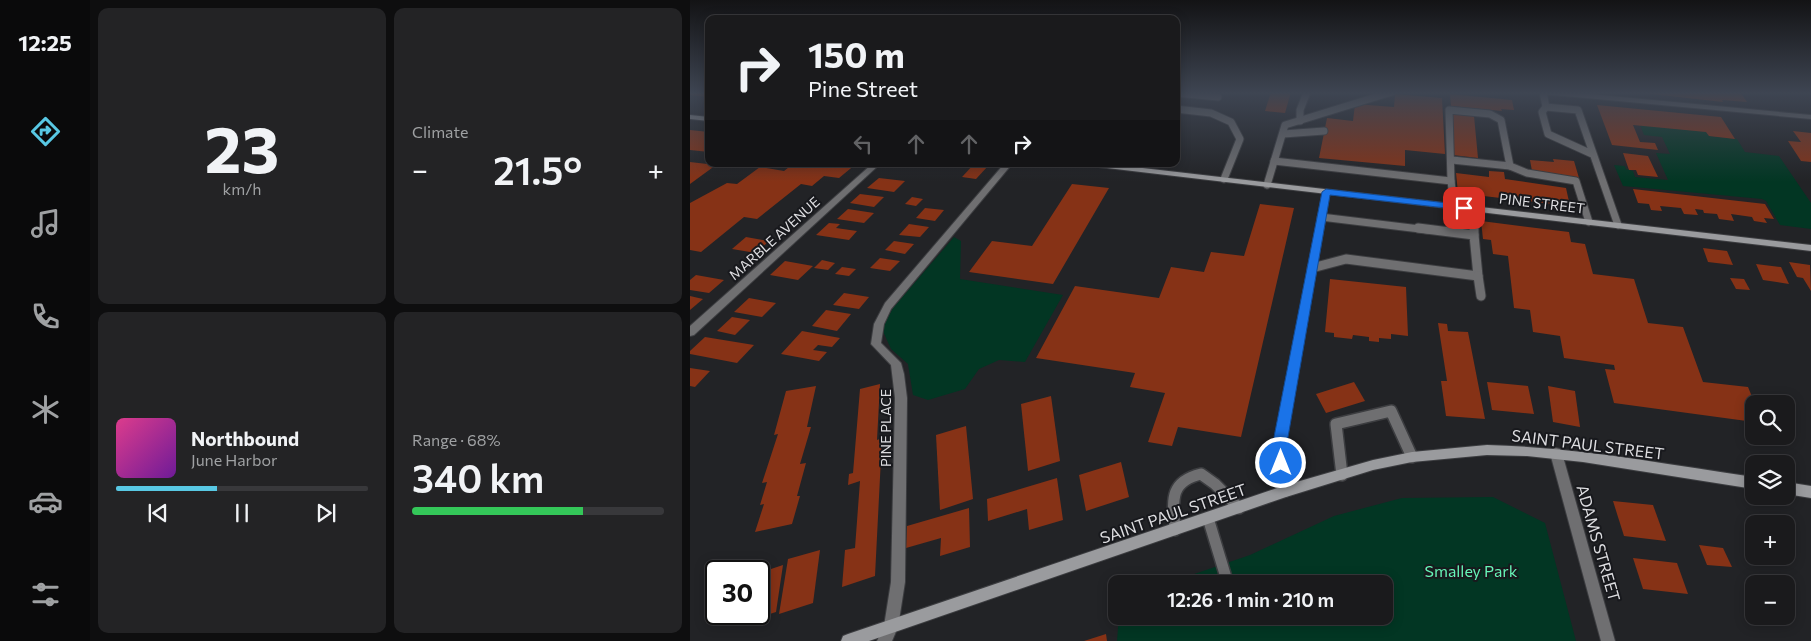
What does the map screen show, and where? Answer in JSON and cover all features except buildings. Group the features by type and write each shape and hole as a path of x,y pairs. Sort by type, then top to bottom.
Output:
{"main road":[{"name":"PINE STREET","path":"1115,167 1811,248"},
{"name":"SAINT PAUL STREET","path":"848,641 1286,491 1412,457 1488,450 1556,453 1745,482"},
{"path":"1795,489 1811,492"}],"street":[{"name":"MARBLE AVENUE","path":"690,332 873,167"},
{"name":"PINE PLACE","path":"884,641 891,627 898,582 901,398 896,363 876,344 876,330 888,306 1005,167"},
{"path":"1286,491 1281,463 1281,437 1326,192"},
{"name":"ADAMS STREET","path":"1556,453 1608,641"}],"lane":[{"path":"1224,180 1240,139 1231,122"},
{"path":"1267,185 1286,125 1297,122"},
{"path":"1450,122 1451,181 1454,206"},
{"path":"1501,122 1510,166"},
{"path":"1545,122 1548,134 1592,154"},
{"path":"1582,122 1618,225"},
{"path":"1283,134 1324,131"},
{"path":"1452,160 1510,166 1527,173 1576,181 1589,222"},
{"path":"1274,161 1451,181"},
{"path":"1475,209 1474,235 1480,296"},
{"path":"1322,217 1474,235"},
{"path":"1312,268 1346,259 1478,276"},
{"path":"1342,475 1336,424 1391,410 1412,457"},
{"path":"1175,530 1172,497 1182,481 1189,475 1201,474 1215,484 1239,508"},
{"path":"1208,518 1226,575"}],"green space":[{"path":"1640,125 1706,132 1709,136 1737,139 1745,152 1779,156 1811,203 1811,229 1780,225 1766,201 1762,199 1623,186 1614,165 1625,166 1626,169 1633,171 1635,177 1668,180 1656,153 1670,154 1662,137 1644,135"},
{"path":"954,237 961,241 960,279 1063,295 1025,362 999,360 979,369 965,389 928,400 913,395 908,364 891,349 882,329 893,308"},
{"name":"Smalley Park","path":"1493,497 1545,523 1576,641 1117,641 1118,625 1393,625 1393,575 1191,575 1250,555 1334,516 1402,498"}],"route":[{"path":"1281,463 1281,437 1326,192 1464,208"}]}
